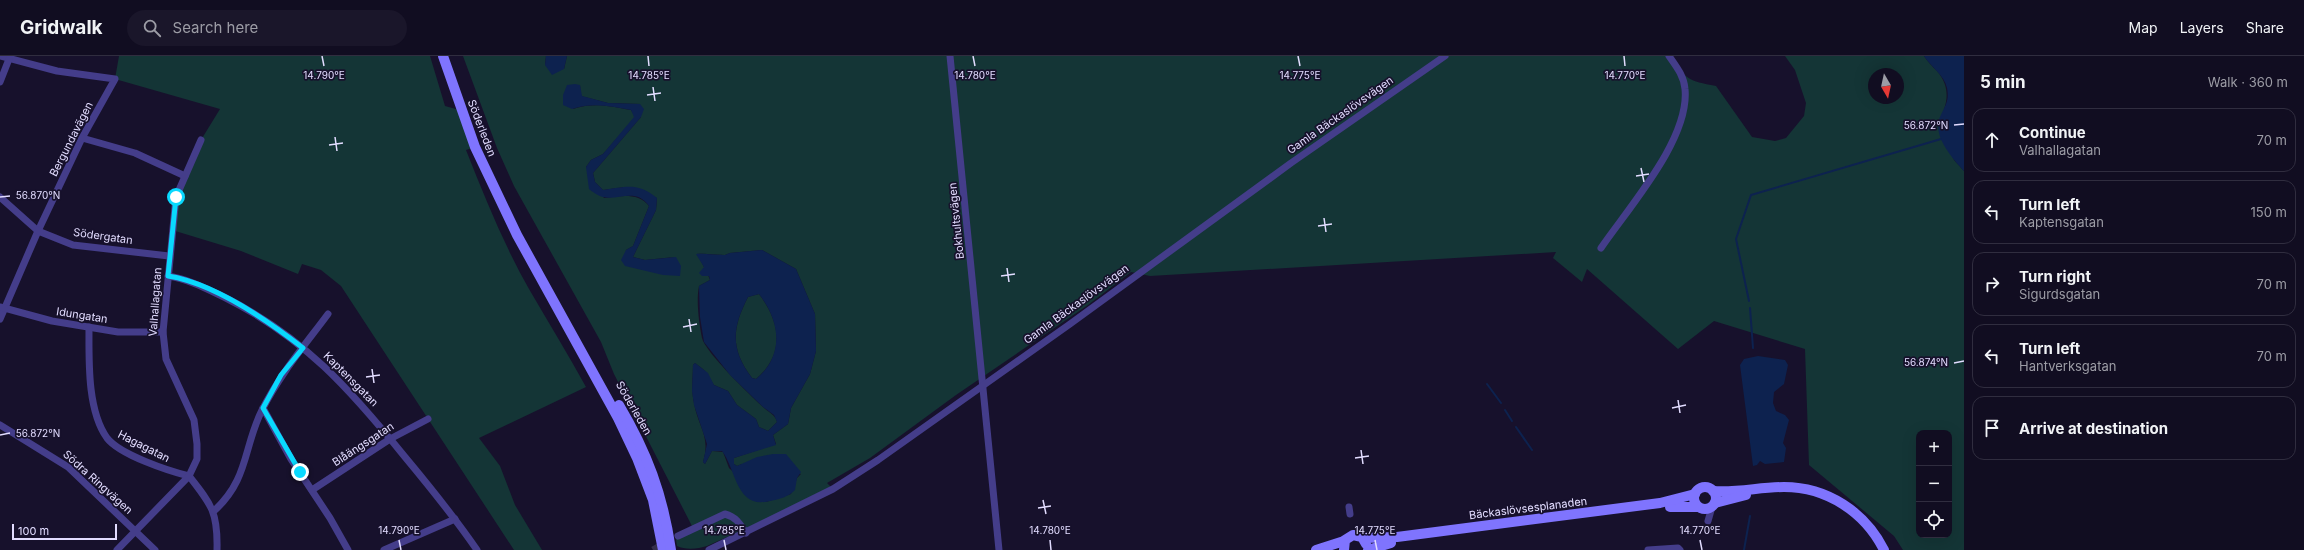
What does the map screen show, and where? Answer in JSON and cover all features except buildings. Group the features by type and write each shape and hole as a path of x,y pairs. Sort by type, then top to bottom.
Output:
{"street":[{"path":"0,56 9,59 0,82"},
{"name":"Söderleden","path":"443,56 475,147 517,235 628,421 647,457 661,499 671,550"},
{"name":"Bokhultsvägen","path":"950,56 999,550"},
{"name":"Gamla Bäckaslövsvägen","path":"710,550 833,490 1070,324 1291,163 1445,56"},
{"path":"1601,248 1670,148 1680,128 1685,88 1679,70 1669,56"},
{"name":"Bergundavägen","path":"0,319 2,308 82,138 115,79 57,71 9,59"},
{"path":"82,138 135,153 185,176"},
{"name":"Valhallagatan","path":"117,550 137,532 189,476 195,466 198,452 194,420 166,359 163,332 169,256 176,197 200,140"},
{"name":"Södergatan","path":"0,197 38,231 73,245 169,256"},
{"name":"Kaptensgatan","path":"168,276 188,281 233,302 272,325 303,348 354,395 455,519 477,550"},
{"name":"Söderleden","path":"549,290 638,458 653,500 663,550"},
{"name":"Idungatan","path":"2,308 52,321 118,332 163,332"},
{"path":"214,511 225,500 241,475 254,429 263,408 281,375 328,314"},
{"name":"Hagagatan","path":"89,327 90,383 99,417 108,438 118,446 155,466 189,476"},
{"path":"263,408 291,459 312,490 348,550"},
{"name":"Blåängsgatan","path":"312,490 390,439 428,419"},
{"name":"Södra Ringvägen","path":"0,425 68,467 155,550"},
{"path":"189,476 214,511 217,524 217,550"},
{"path":"1769,488 1705,509 1698,507 1694,500 1695,494 1699,489 1704,487 1714,491 1769,488 1818,492 1842,503 1867,524 1884,550"},
{"path":"1708,521 1716,496 1714,491"},
{"name":"Bäckaslövsesplanaden","path":"1316,550 1344,546 1353,535 1363,538 1397,537 1660,503 1695,494"},
{"name":"Bäckaslövsesplanaden","path":"1363,538 1366,544 1366,550 1387,543 1424,538 1661,508 1698,507"},
{"path":"678,536 725,514 733,516 738,520 746,533"},
{"path":"384,550 455,519"},
{"path":"1648,550 1678,548 1680,550"}],"green space":[{"path":"119,56 430,56 445,106 463,111 475,147 466,150 503,238 529,289 586,387 479,438 500,466 515,505 542,550 514,550 341,286 321,270 302,264 298,274 241,251 172,230 176,197 201,140 220,109 115,79"},
{"path":"463,56 546,56 545,65 564,69 567,56 1669,56 1688,78 1716,86 1752,137 1775,141 1786,138 1804,116 1806,103 1795,70 1785,56 1924,56 1937,71 1944,83 1947,96 1939,121 1954,160 1964,171 1964,550 1903,550 1894,536 1809,465 1805,349 1714,321 1678,349 1587,269 1582,282 1553,258 1556,252 1150,276 1131,272 1088,305 956,395 870,458 827,483 833,489 707,546 692,549 680,547 677,546 675,534 693,528 614,374 601,342 514,186 497,148","holes":["580,85 581,96 608,103 640,104 641,117 593,173 595,182 603,190 625,187 657,198 656,210 633,257 645,260 675,257 625,266 626,250 633,246 649,206 645,202 634,197 622,196 604,198 586,167 591,160 603,154 635,117 631,110 609,106 595,105 573,109","762,250 796,269 815,314 816,351 810,374 791,408 788,424 773,435 776,444 734,458 734,464 737,466 742,464 801,474 797,478 791,494 766,502 729,468 723,452 712,451 705,464 703,462 706,445 705,438 696,411 692,389 693,365 695,363 704,370 714,385 728,391 737,405 756,419 759,427 768,431 777,422 773,415 729,374 705,345 702,338 698,312 699,286 710,280 708,275 704,276 704,267 697,254 725,255 730,253"]},
{"path":"759,294 772,316 777,338 772,359 756,379 752,378 740,357 737,348 736,329 748,297"}],"water":[{"path":"546,56 567,56 564,69 552,75 545,65"},
{"path":"1924,56 1964,56 1964,171 1946,148 1939,134 1939,120 1946,105 1948,93 1943,79"},
{"path":"567,85 580,85 582,96 608,103 640,104 644,109 641,117 593,173 595,182 603,190 631,187 643,190 657,198 656,210 633,257 645,260 676,257 681,266 680,276 663,275 625,266 621,260 626,250 633,246 649,206 644,200 638,197 627,196 609,198 596,194 589,189 586,167 591,160 603,154 634,117 631,110 616,107 594,105 572,109 563,105 563,95"},
{"path":"762,250 796,269 815,314 816,351 810,374 791,408 788,424 773,435 776,445 734,458 734,464 737,466 757,457 773,454 786,454 801,472 797,478 795,490 784,497 770,501 759,502 750,500 744,494 738,486 727,459 722,451 712,451 705,464 703,462 707,444 694,405 692,391 693,365 695,363 708,373 714,385 728,391 737,405 756,419 759,427 768,431 777,422 774,415 763,407 730,375 704,342 700,317 699,286 710,280 709,276 702,276 699,273 704,267 696,254 725,255 730,253","holes":["759,294 772,316 775,327 775,349 765,370 756,379 752,378 740,357 737,348 736,329 748,297"]},
{"path":"1758,356 1785,360 1788,365 1784,384 1774,392 1773,403 1776,411 1785,415 1789,420 1783,443 1786,448 1784,462 1765,464 1760,461 1757,465 1753,466 1740,365 1744,359"}],"waterway":[{"path":"1749,301 1736,239 1751,195 1941,139"},
{"path":"1750,308 1753,348"},
{"path":"1487,384 1501,403"},
{"path":"1505,410 1512,421"},
{"path":"1516,427 1532,450"},
{"path":"1744,550 1750,516"}],"tunnel":[{"path":"653,550 665,543"}],"route":[{"path":"176,197 168,276 188,281 214,292 254,313 303,348 281,375 263,408 291,459 300,472"}]}
